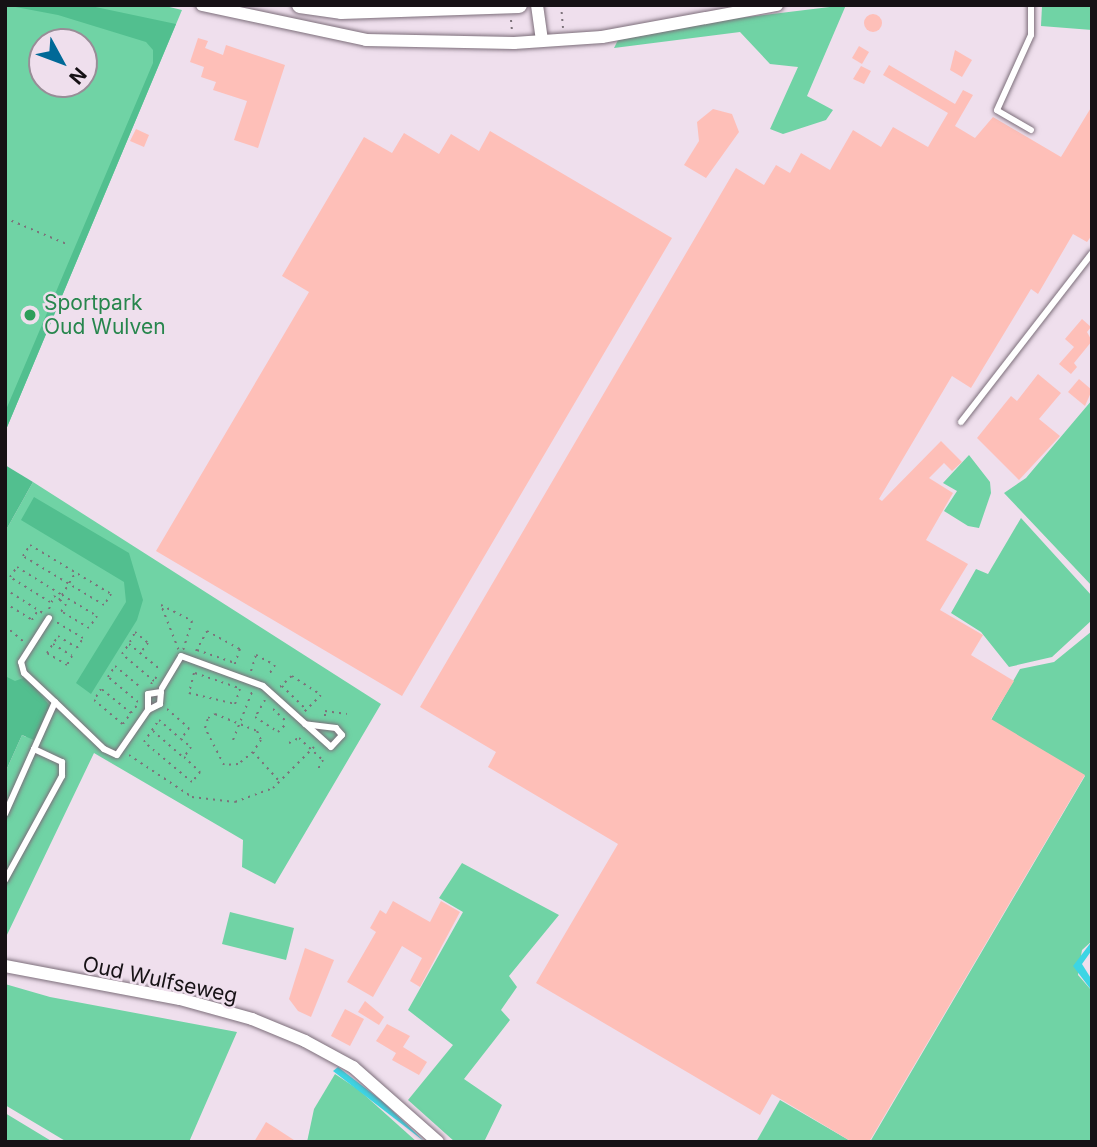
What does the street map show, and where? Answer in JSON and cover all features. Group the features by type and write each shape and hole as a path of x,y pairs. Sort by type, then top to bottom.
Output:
{"main road":[{"path":"300,5 341,11 514,6"}],"street":[{"path":"202,5 366,40 514,43 565,40 777,5"},
{"path":"537,5 541,41"},
{"name":"Oud Wulfseweg","path":"5,966 180,999 305,1041 353,1067 438,1142"}],"lane":[{"path":"1031,5 1031,35 997,110 1031,130"},
{"path":"961,422 1092,253"},
{"path":"51,615 29,648 21,668 55,702 104,749 117,755 123,750 148,710 160,704 160,692 148,694 148,710"},
{"path":"162,688 181,656 263,686 320,739 331,747 342,735 323,724 305,724"},
{"path":"5,814 55,702"},
{"path":"5,880 64,768 34,749"}],"path":[{"path":"561,5 565,40"},
{"path":"514,6 514,43"},
{"path":"5,218 69,245"},
{"path":"30,545 111,594 104,605 68,584 23,556 30,545"},
{"path":"50,602 10,577 17,567 97,616 89,628 61,611"},
{"path":"59,600 75,572"},
{"path":"5,589 39,609 32,620 5,603"},
{"path":"51,615 58,615 66,604 54,596 47,608 51,615 83,638 78,648 58,636"},
{"path":"161,605 192,621 181,656 171,630 161,605"},
{"path":"11,621 6,625 29,648"},
{"path":"53,644 72,656 67,664 47,653 64,626"},
{"path":"231,673 240,649 206,631 196,649 189,693 235,704 256,655 275,665 263,686"},
{"path":"140,653 148,643 135,632 122,654 153,681"},
{"path":"129,644 161,670 146,692 138,702 131,713 123,724 94,700 101,689 131,713"},
{"path":"5,647 5,653"},
{"path":"196,649 235,663"},
{"path":"146,692 115,666 108,677 191,747 184,757"},
{"path":"194,672 240,689"},
{"path":"292,676 321,695 278,732 255,718 265,701 282,686 292,676"},
{"path":"233,740 256,682"},
{"path":"282,686 307,709"},
{"path":"265,701 287,723"},
{"path":"160,704 189,728 181,739"},
{"path":"323,724 326,711 347,714"},
{"path":"215,714 239,723 261,736 253,751 238,764 224,765 205,723 215,714"},
{"path":"152,730 200,772 192,782 144,742 152,730 159,720"},
{"path":"289,743 299,738 323,760 317,771"},
{"path":"123,750 192,797 219,803 257,797 280,782 320,739"},
{"path":"253,751 280,782"}],"green space":[{"name":"Sportpark Oud Wulven","path":"5,5 161,5 182,10 5,432"},
{"path":"5,5 86,5 176,24 5,432 5,412 153,63 153,50 146,42 58,15"},
{"path":"846,5 807,96 833,110 826,120 783,134 770,129 798,67 770,64 740,32 614,48 618,40 730,19"},
{"path":"1092,5 1092,30 1041,26 1042,6"},
{"path":"1092,400 1092,586 1004,493 1026,478"},
{"path":"969,455 990,482 991,493 979,528 968,526 944,511 957,491 943,483"},
{"path":"5,465 33,482 5,532"},
{"path":"33,482 381,704 275,884 242,867 243,840 94,753 5,939 5,773 22,735 26,737 5,687 5,532"},
{"path":"34,497 129,553 143,600 137,620 91,694 76,683 126,602 124,582 21,520"},
{"path":"1021,518 1092,596 1092,620 1052,657 1009,667 981,632 951,613 976,569 988,574"},
{"path":"1092,631 1092,941 1082,950 1078,975 1092,991 1092,1142 870,1142 1085,776 991,720 1020,669 1054,662"},
{"path":"5,676 15,681 26,677 50,706 34,740 22,735 5,773"},
{"path":"462,863 559,915 509,976 517,987 501,1010 510,1020 464,1079 502,1105 484,1142 455,1142 408,1100 453,1045 408,1010 463,912 439,898"},
{"path":"230,912 294,928 286,960 222,944"},
{"path":"5,984 50,997 237,1032 189,1142 67,1142 5,1105"},
{"path":"335,1074 359,1090 417,1142 307,1142 314,1109"},
{"path":"780,1100 852,1142 756,1142"},
{"path":"5,1113 43,1136 53,1142 5,1142"}],"water":[{"path":"1092,941 1092,950 1082,964 1092,980 1092,991 1073,966"},
{"path":"338,1067 382,1101 425,1142 333,1071"}],"building":[{"path":"869,14 877,14 882,23 880,30 869,32 864,27 864,19"},
{"path":"198,38 208,41 205,48 223,55 226,45 285,65 258,148 234,140 247,101 213,90 216,82 201,77 204,67 190,62"},
{"path":"859,46 869,52 862,64 852,58"},
{"path":"955,50 972,60 962,77 950,70"},
{"path":"889,65 955,104 963,90 973,95 955,126 975,138 993,117 1061,157 1092,106 1092,235 1087,242 1073,234 1038,294 1031,289 971,388 952,376 879,499 882,501 941,441 962,462 952,471 944,463 929,478 953,493 926,540 968,564 940,610 983,635 971,655 1014,681 991,719 1085,775 869,1142 852,1142 772,1094 760,1115 536,983 618,844 488,767 496,752 420,707 736,168 764,185 776,165 790,173 801,153 830,170 853,130 881,147 893,127 928,147 948,113 883,75"},
{"path":"861,66 871,71 864,84 853,79"},
{"path":"713,109 732,114 739,132 706,178 684,165 699,141 697,122"},
{"path":"136,129 149,135 144,147 130,141"},
{"path":"490,131 672,238 402,696 156,551 309,292 282,276 364,137 392,153 404,133 439,154 451,134 479,151"},
{"path":"1082,319 1091,327 1087,332 1092,341 1074,363 1077,367 1071,374 1059,364 1074,347 1065,339"},
{"path":"1038,374 1061,393 1039,419 1060,436 1019,480 977,438 1011,396 1017,401"},
{"path":"1079,379 1092,390 1085,406 1068,392"},
{"path":"393,901 430,922 441,901 460,912 420,987 410,981 422,958 402,946 373,997 347,982 376,932 370,928 380,910 386,914"},
{"path":"305,948 334,960 311,1017 298,1011 289,999"},
{"path":"365,1001 384,1017 379,1025 358,1012"},
{"path":"345,1009 364,1019 350,1046 331,1036"},
{"path":"387,1024 410,1036 403,1047 427,1062 419,1075 392,1060 396,1053 376,1041"},
{"path":"266,1122 274,1127 297,1142 254,1142"}],"place":[{"name":"Sportpark Oud Wulven","path":"30,315"}]}
